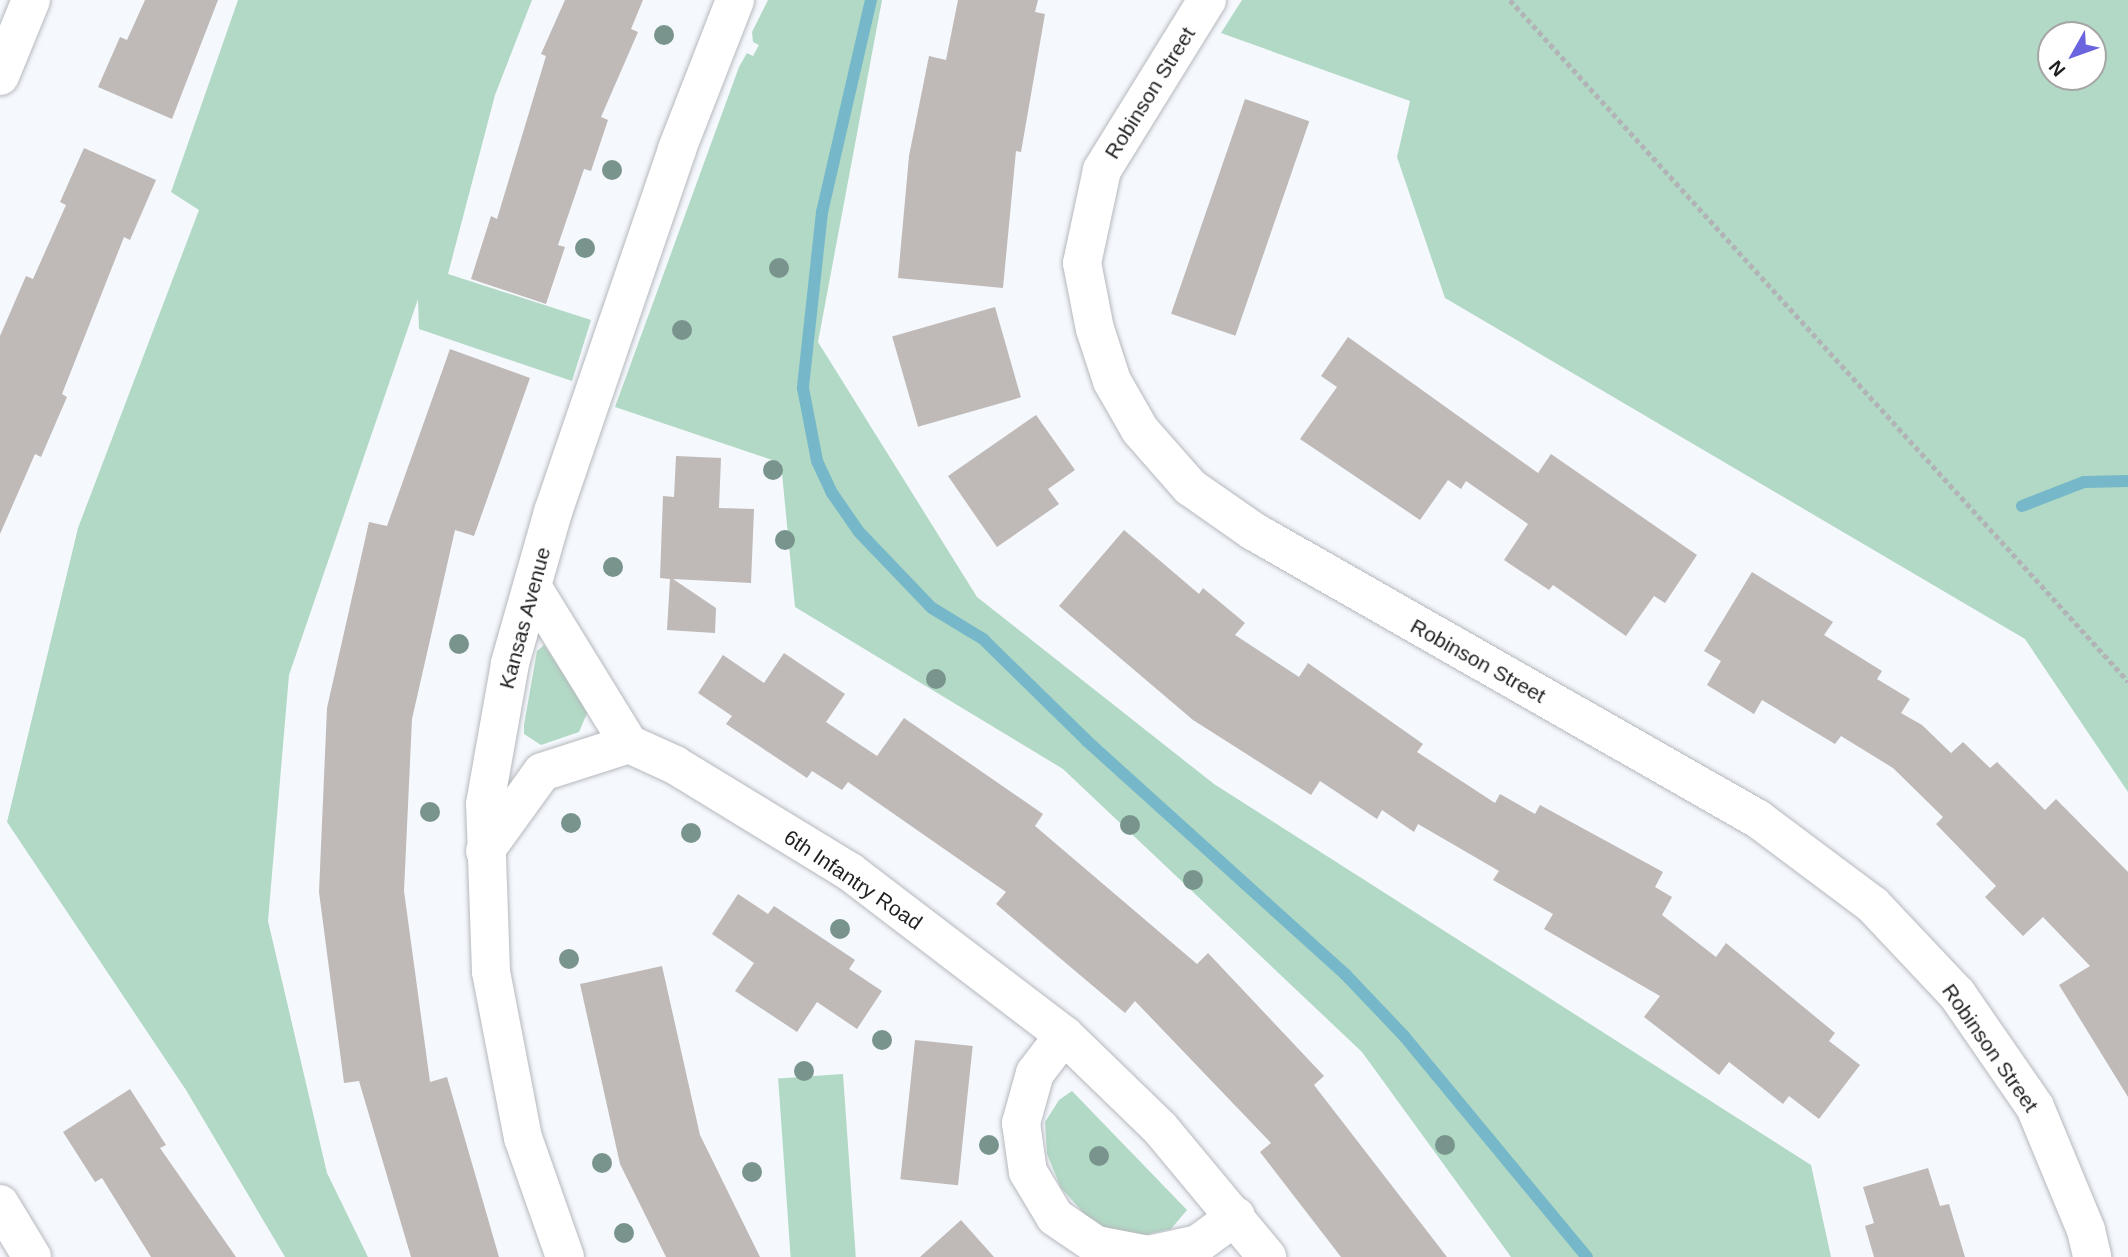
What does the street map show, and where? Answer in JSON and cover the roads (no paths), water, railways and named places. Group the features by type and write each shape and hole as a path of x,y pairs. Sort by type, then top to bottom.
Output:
{"street":[{"path":"0,76 31,0"},
{"name":"Kansas Avenue","path":"565,1257 518,1112 491,972 485,804 510,663 553,512 677,149 735,0"},
{"name":"Robinson Street","path":"1207,0 1102,170 1082,263 1095,329 1112,381 1140,430 1190,487 1253,531 1758,819 1873,905 1957,994 2035,1107 2086,1230 2092,1257"},
{"path":"485,851 542,772 629,744 533,588"},
{"name":"6th Infantry Road","path":"629,744 675,765 850,872 1064,1035 1160,1128 1236,1216 1267,1257"},
{"path":"1064,1035 1035,1073 1021,1123 1028,1172 1055,1217 1096,1245 1148,1255 1198,1244 1236,1216"},
{"path":"0,1204 32,1257"}],"waterway":[{"path":"871,0 822,212 803,388 817,461 832,493 859,532 932,608 983,639 1087,741 1345,974 1404,1036 1587,1257"},
{"path":"2022,506 2084,482 2128,481"}]}
